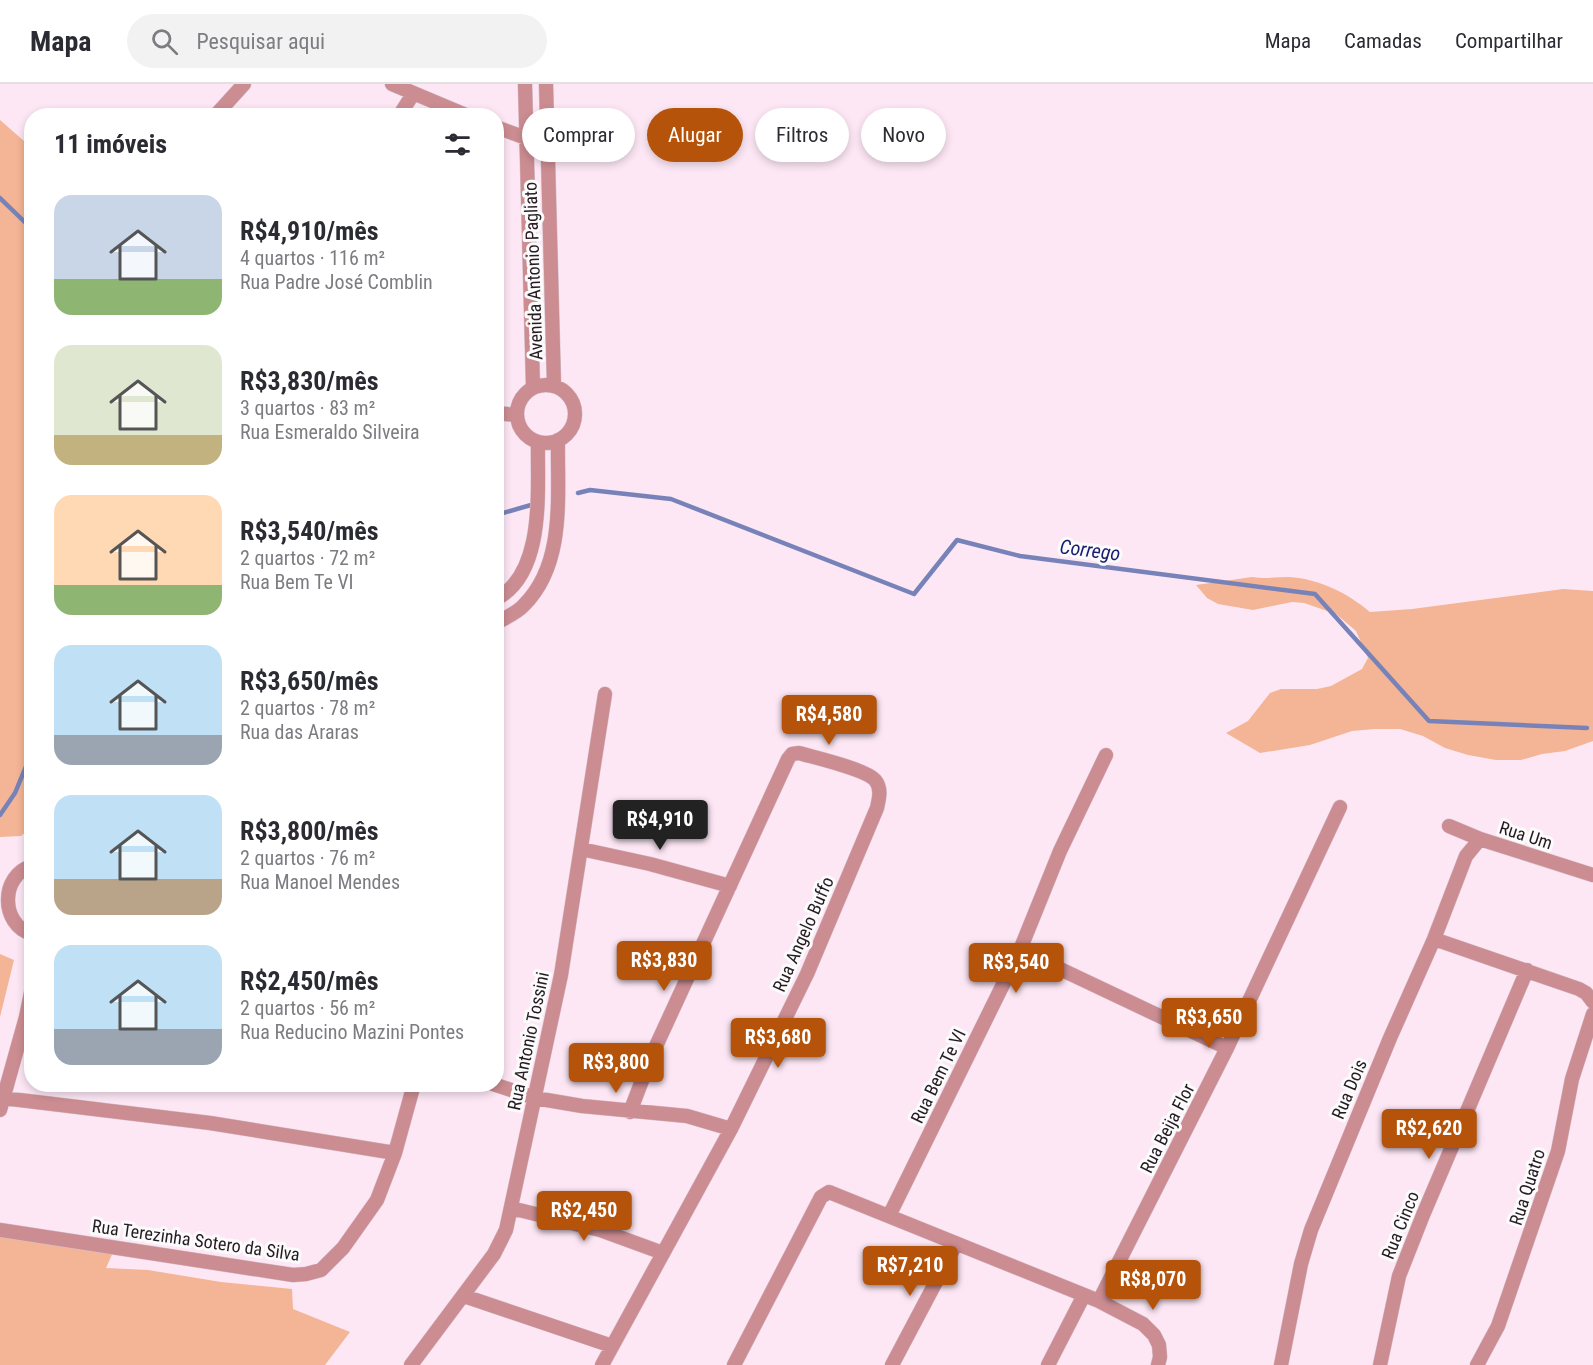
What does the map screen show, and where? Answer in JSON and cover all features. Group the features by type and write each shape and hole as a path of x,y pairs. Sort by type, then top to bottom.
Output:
{"street":[{"path":"222,108 244,84"},
{"path":"392,84 448,108"},
{"name":"Avenida Antonio Pagliato","path":"525,84 525,108"},
{"name":"Avenida Antonio Pagliato","path":"546,84 554,385"},
{"path":"404,108 413,94"},
{"path":"504,130 522,137"},
{"name":"Avenida Antonio Pagliato","path":"527,162 534,387"},
{"path":"544,384 554,385 570,397 575,417 566,435 548,443 538,442 530,439 518,424 516,415 520,398 534,387 544,384"},
{"path":"504,414 516,415"},
{"path":"504,618 523,607 541,583 552,555 557,517 558,440"},
{"path":"504,596 520,577 532,552 536,520 538,442"},
{"name":"Rua Antonio Tossini","path":"411,1365 494,1254 506,1230 561,975 604,694"},
{"name":"Rua Angelo Buffo","path":"602,1365 731,1129 807,974 877,808 880,792 876,781 864,772 799,753 792,754 730,886"},
{"name":"Rua Bem Te VI","path":"889,1216 1020,950 1060,851 1106,755"},
{"name":"Rua Beija Flor","path":"1099,1301 1227,1048 1340,807"},
{"name":"Rua Um","path":"1449,826 1480,839 1593,875"},
{"name":"Rua Dois","path":"1281,1365 1300,1263 1311,1230 1389,1038 1434,939 1466,856 1480,839"},
{"path":"581,849 650,864 730,886 651,1057 630,1112"},
{"path":"20,869 6,882 1,903 10,923 24,931"},
{"path":"0,927 24,932"},
{"path":"1434,939 1580,989 1593,1002"},
{"path":"1020,950 1227,1048"},
{"name":"Rua Cinco","path":"1380,1365 1399,1276 1527,970"},
{"name":"Rua Quatro","path":"1477,1365 1498,1326 1558,1151 1572,1079 1593,1014"},
{"path":"24,1024 2,1104 210,1123 395,1153"},
{"path":"504,1088 535,1098 630,1112 687,1116 731,1129"},
{"name":"Rua Terezinha Sotero da Silva","path":"0,1230 293,1275 321,1270 343,1248 377,1200 395,1153 412,1092"},
{"path":"734,1365 821,1197 826,1192 1099,1301 1143,1324 1160,1345 1159,1361"},
{"path":"512,1208 600,1230 663,1253"},
{"path":"892,1365 956,1244"},
{"path":"1048,1365 1084,1295"},
{"path":"464,1296 612,1346"}],"shaded area":[{"path":"0,120 24,141 24,834 21,836 0,837"},
{"path":"1252,577 1289,577 1312,581 1342,593 1370,612 1412,609 1563,589 1593,591 1593,741 1565,751 1521,760 1496,760 1445,748 1423,736 1400,729 1375,729 1352,731 1310,745 1260,753 1226,733 1248,721 1270,693 1281,689 1317,689 1331,686 1362,669 1368,658 1356,631 1336,614 1304,603 1292,602 1253,610 1218,604 1207,598 1196,585"},
{"path":"0,954 14,960 0,1017"},
{"path":"0,1232 114,1250 106,1268 148,1270 221,1282 292,1289 293,1309 350,1332 325,1365 0,1365"}],"waterway":[{"name":"Corrego","path":"0,198 24,221"},
{"name":"Corrego","path":"578,493 590,490 671,499 914,594 957,540 1020,556 1315,594 1429,721 1587,728"},
{"name":"Corrego","path":"504,513 531,505"},
{"path":"0,815 15,793 24,771"}]}
